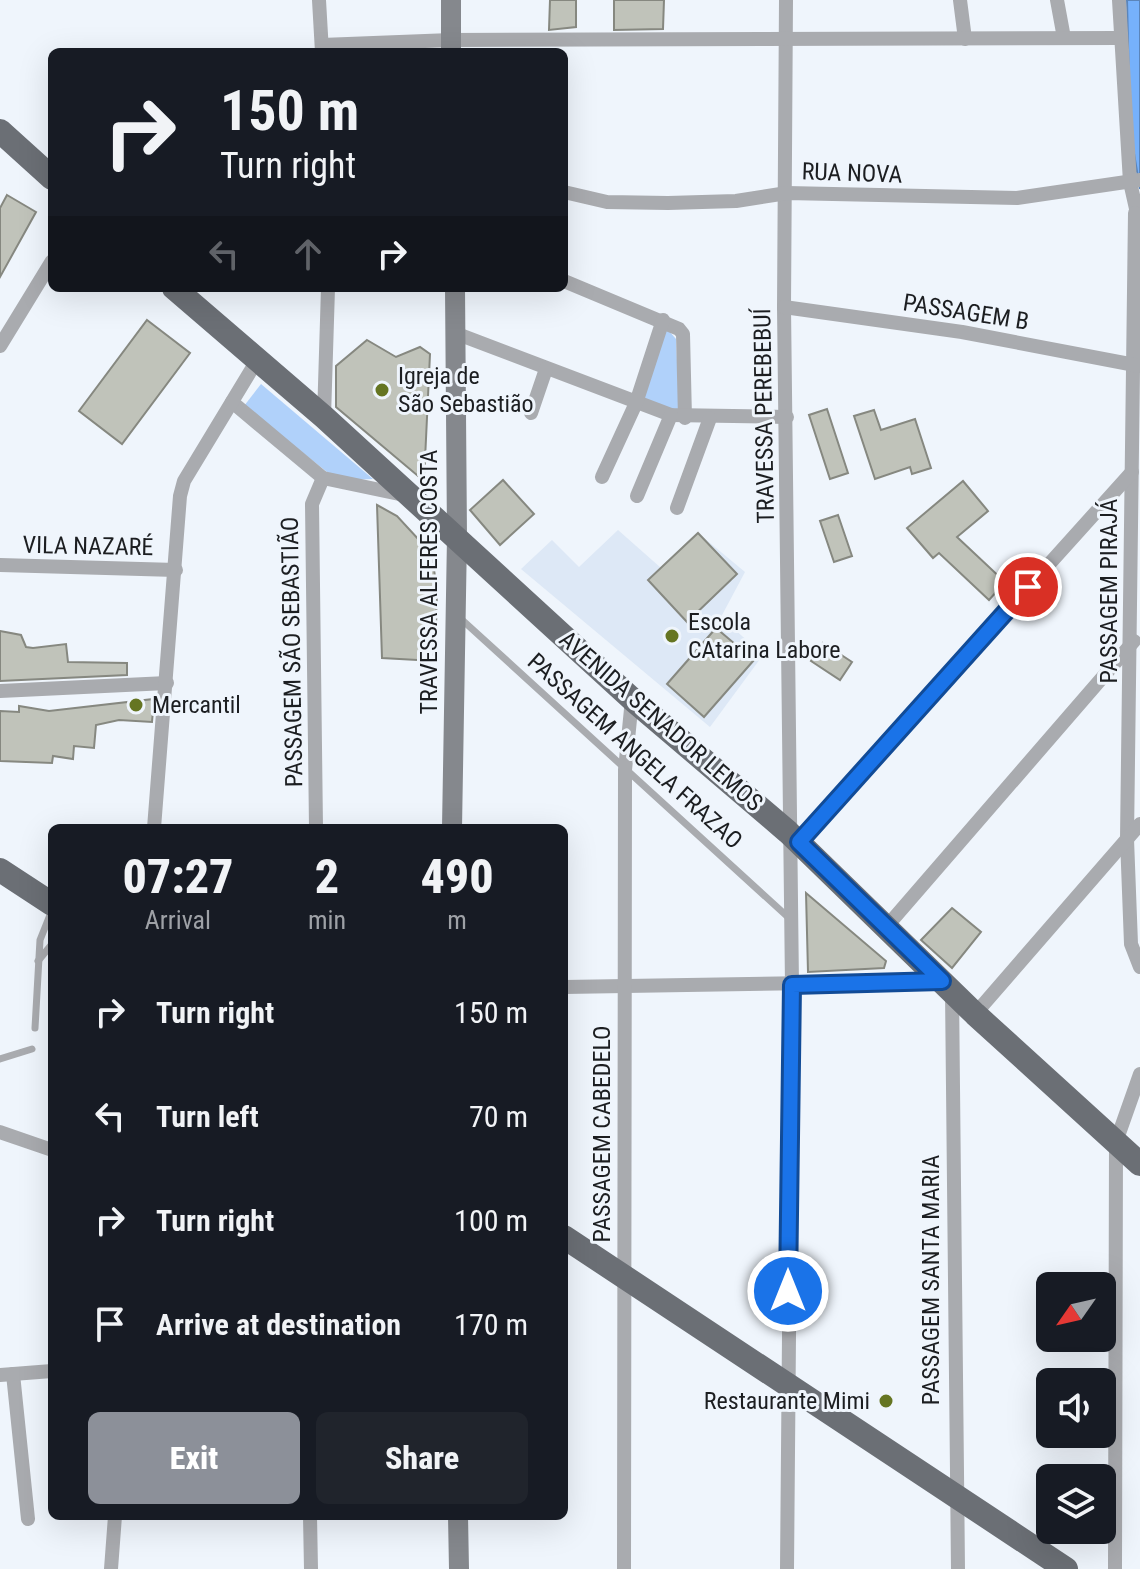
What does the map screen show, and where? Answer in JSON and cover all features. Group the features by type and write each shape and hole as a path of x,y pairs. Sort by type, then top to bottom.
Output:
{"main road":[{"path":"0,131 48,174"},
{"name":"AVENIDA SENADOR LEMOS","path":"178,292 256,362 324,417 632,699 793,837 888,925 975,1014 1140,1164"},
{"path":"0,870 48,904"},
{"path":"568,1240 1066,1569"}],"street":[{"path":"319,0 322,48"},
{"path":"451,0 451,46"},
{"name":"TRAVESSA PEREBEBUÍ","path":"786,0 784,307 793,837 789,918 792,985 787,1569"},
{"path":"960,0 965,39"},
{"path":"1057,0 1064,38"},
{"name":"PASSAGEM PIRAJÁ","path":"1119,0 1138,219 1137,365 1132,472 1136,639 1127,839 1131,944 1140,967"},
{"path":"365,48 786,40 1120,38"},
{"name":"RUA NOVA","path":"568,193 607,202 668,203 736,201 787,193 1017,198 1135,181"},
{"path":"0,346 48,268"},
{"path":"568,283 677,326 683,334 678,416 637,496"},
{"path":"324,417 328,292"},
{"name":"TRAVESSA ALFERES COSTA","path":"452,824 457,537 455,292"},
{"name":"PASSAGEM B","path":"784,307 962,332 1137,365"},
{"path":"602,477 636,403 663,320"},
{"path":"455,333 636,403 678,416 787,417"},
{"path":"154,824 178,519 184,481 256,362"},
{"path":"531,413 546,369"},
{"path":"232,402 323,478 408,496"},
{"path":"677,508 710,418"},
{"path":"793,837 1132,472"},
{"name":"PASSAGEM SÃO SEBASTIÃO","path":"316,824 312,504 323,478"},
{"name":"VILA NAZARÉ","path":"0,565 176,570"},
{"path":"888,925 1136,639"},
{"path":"0,691 167,683"},
{"name":"PASSAGEM CABEDELO","path":"624,1569 625,770 632,699"},
{"path":"975,1014 1140,824"},
{"path":"568,987 625,983 947,986"},
{"name":"PASSAGEM SANTA MARIA","path":"947,986 958,1569"},
{"path":"1115,1569 1116,1142 1140,1074"},
{"path":"0,1132 48,1149"},
{"path":"28,1519 6,1375 48,1371"},
{"path":"111,1569 115,1520"},
{"path":"310,1520 311,1569"},
{"path":"458,1520 459,1569"}],"lane":[{"name":"PASSAGEM ANGELA FRAZAO","path":"455,613 789,918"},
{"path":"35,1028 40,940 48,918"},
{"path":"38,961 48,949"},
{"path":"0,1059 32,1049"}],"shaded area":[{"path":"663,324 676,339 679,408 673,412 641,400"},
{"path":"261,384 373,479 346,480 327,472 244,406"},
{"name":"Escola CAtarina Labore","path":"618,530 661,568 698,533 745,572 721,617 763,655 710,727 521,569 552,540 579,567"}],"water":[{"path":"1127,0 1140,0 1140,189 1130,130"}],"building":[{"path":"550,0 576,0 576,27 549,30"},
{"path":"614,0 664,0 663,29 614,30"},
{"path":"7,195 36,212 0,277 0,208"},
{"path":"147,320 190,353 122,444 79,411"},
{"name":"Igreja de São Sebastião","path":"367,340 396,357 420,347 430,354 424,481 336,407 336,366"},
{"path":"827,409 848,473 830,479 809,415"},
{"path":"874,410 881,430 915,419 931,468 912,474 910,467 875,479 854,416"},
{"path":"503,480 534,514 500,545 470,510"},
{"path":"963,481 988,511 957,537 1005,582 989,600 939,553 933,558 907,528"},
{"path":"377,505 397,516 432,554 437,592 435,661 382,658"},
{"path":"838,515 852,556 834,562 820,521"},
{"path":"698,533 737,574 687,622 648,580"},
{"path":"716,628 754,660 704,717 667,684"},
{"path":"0,631 21,635 26,647 66,644 68,662 127,663 127,675 0,681"},
{"path":"823,643 852,662 840,680 811,661"},
{"path":"154,699 152,722 119,720 96,725 94,748 74,746 73,759 53,756 52,763 0,761 0,711 19,712 19,706 49,711"},
{"path":"806,893 886,961 884,968 808,972"},
{"path":"952,908 981,932 952,968 921,940"}],"place":[{"name":"Igreja de São Sebastião","path":"382,390"},
{"name":"Escola CAtarina Labore","path":"672,636"},
{"name":"Mercantil","path":"136,705"},
{"name":"Restaurante Mimi","path":"886,1401"}],"route":[{"path":"788,1291 792,985 942,981 888,925 799,842 1028,587"}]}
